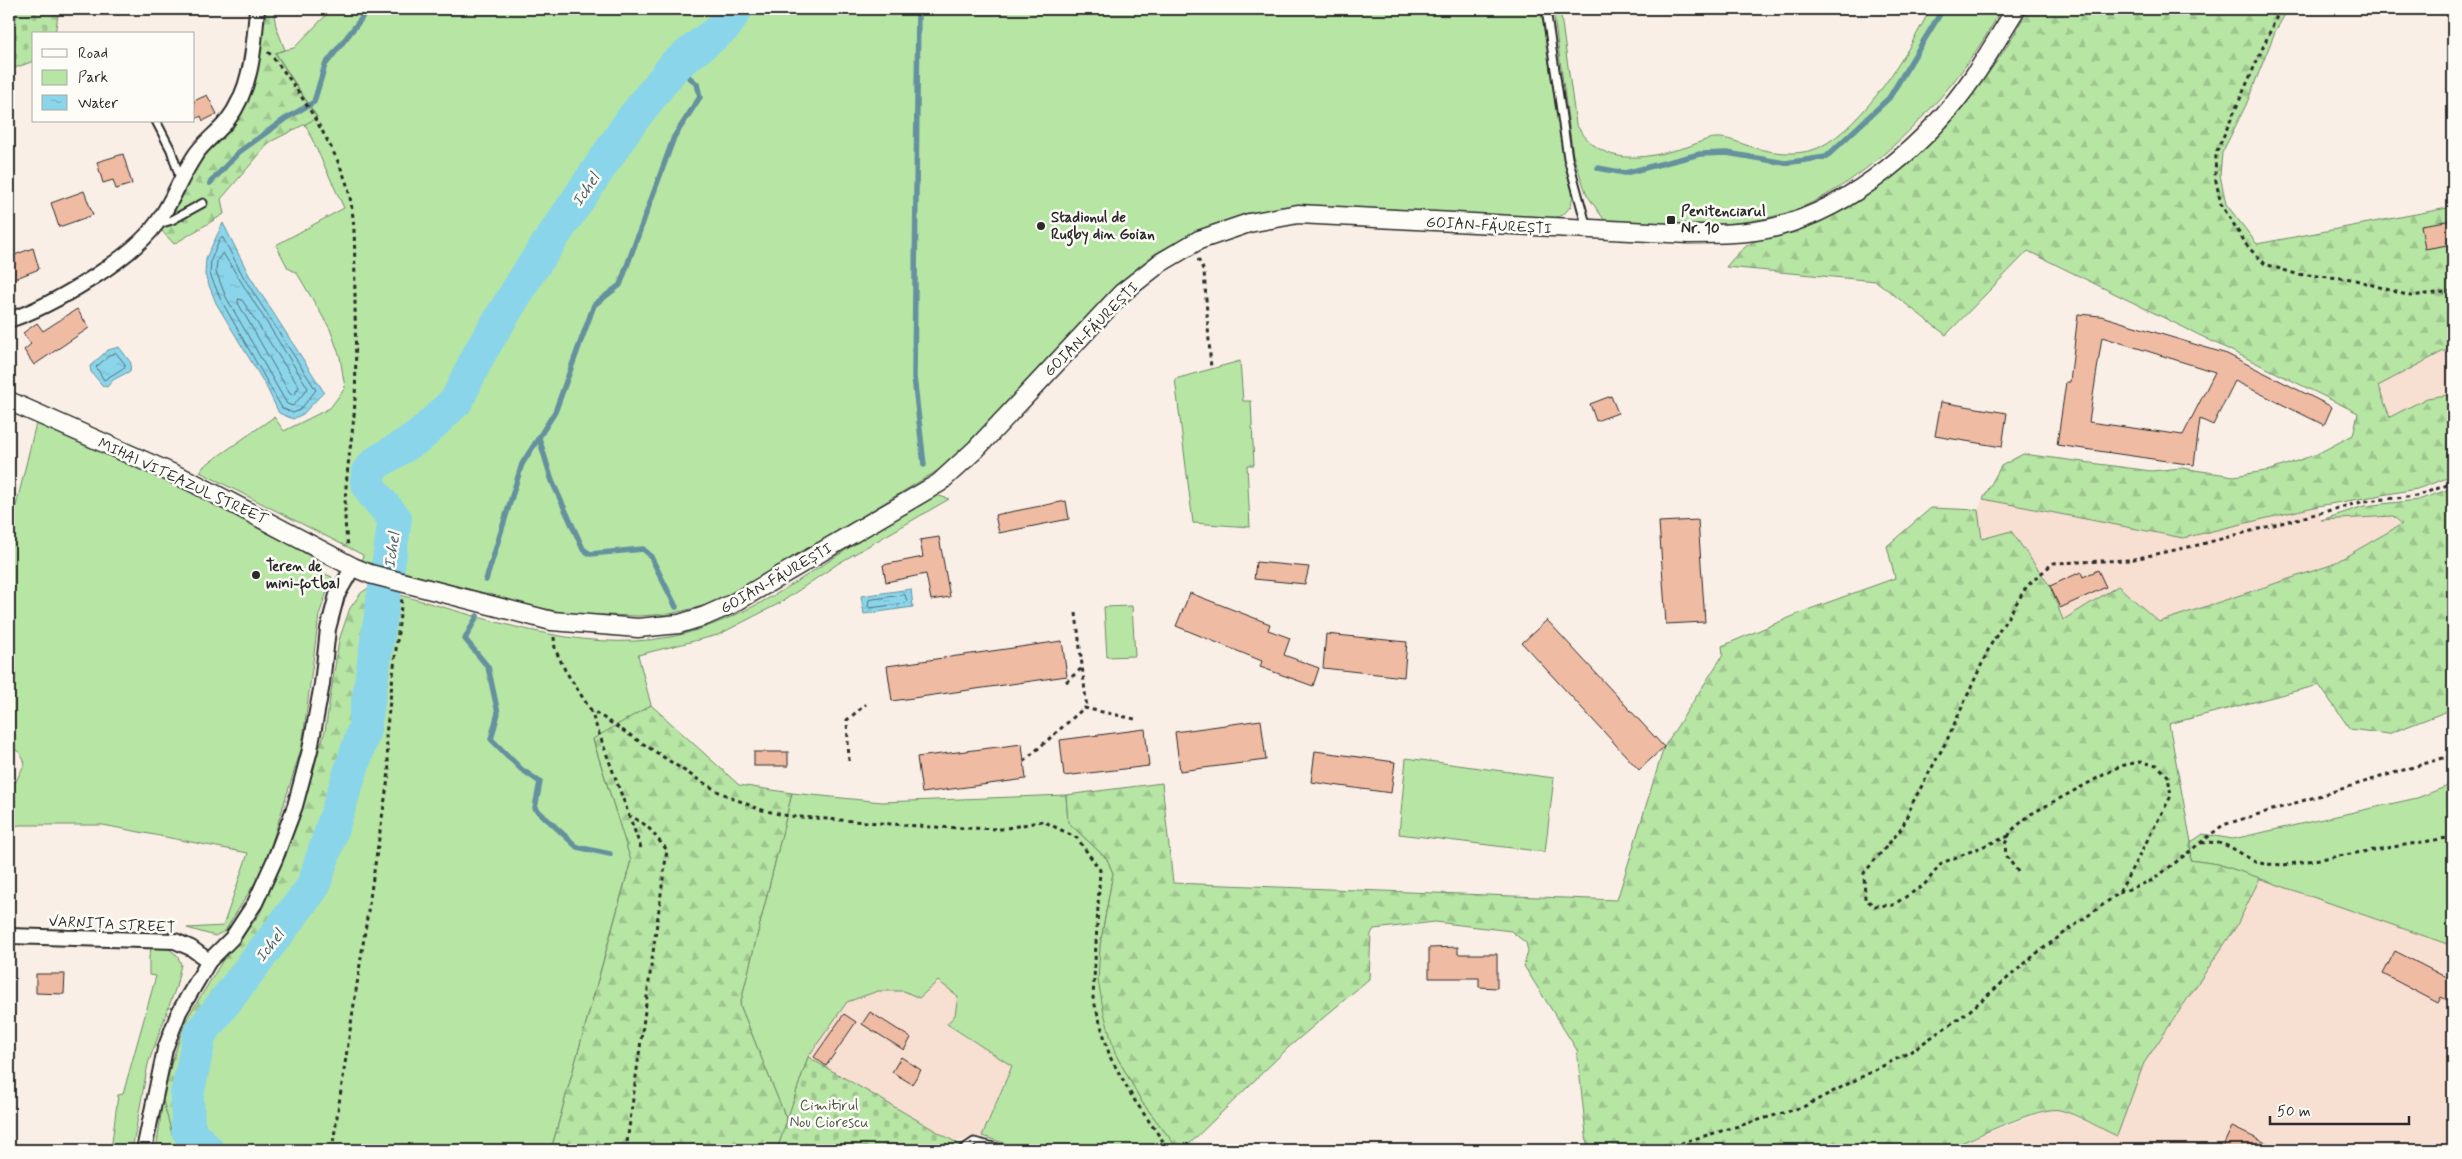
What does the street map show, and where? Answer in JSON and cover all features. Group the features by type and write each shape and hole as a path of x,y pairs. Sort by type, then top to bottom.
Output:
{"street":[{"path":"9,320 51,303 86,282 131,248 156,224 195,154 228,121 238,103 249,75 257,9"},
{"name":"GOIAN-FĂUREȘTI","path":"353,567 403,583 552,621 638,628 679,624 705,616 732,604 930,488 976,449 1122,293 1160,263 1199,240 1249,223 1298,214 1689,234 1729,233 1774,228 1807,218 1837,203 1874,179 1925,134 1973,77 2016,9"},
{"name":"MIHAI VITEAZUL STREET","path":"9,401 192,482 353,567"},
{"path":"144,1150 165,1049 180,1012 208,961 232,938 255,903 275,859 295,806 310,750 322,684 328,629 337,595 353,567"},
{"name":"VARNIȚA STREET","path":"9,936 175,942 192,948 208,961"}],"lane":[{"path":"1546,9 1568,158 1588,230"},
{"path":"157,122 171,150 181,179"},
{"path":"156,224 172,220 203,203"},
{"path":"962,1150 974,1142 1006,1150"}],"path":[{"path":"2280,9 2216,153 2215,177 2220,204 2248,247 2265,264 2296,274 2352,279 2410,296 2453,291"},
{"path":"254,43 278,62 310,112 333,154 347,185 354,224 356,393 345,516 346,536 353,567"},
{"path":"1196,257 1204,271 1211,369"},
{"path":"2009,836 1942,862 1924,885 1893,905 1875,906 1865,899 1864,873 1902,828 1913,802 1947,740 1990,646 2027,586 2053,563 2129,560 2198,545 2365,501 2416,496 2453,483"},
{"path":"332,1150 389,772 386,735 403,583"},
{"path":"1076,613 1087,709"},
{"path":"552,621 555,649 565,670 590,709 631,816 641,848"},
{"path":"1066,682 1082,668"},
{"path":"849,761 847,720 866,704"},
{"path":"1024,761 1084,708 1135,719"},
{"path":"590,709 719,792 758,809 788,816 931,827 1002,829 1043,821 1078,838 1100,870 1092,998 1110,1057 1133,1098 1169,1150"},
{"path":"1666,1150 1684,1142 1803,1107 1910,1052 1968,1012 2037,953 2119,893 2152,880 2223,826 2453,755"},
{"path":"2019,873 2006,856 2005,844 2011,831 2031,814 2120,766 2139,762 2157,765 2168,776 2171,796 2119,893"},
{"path":"626,1150 667,850 648,826 631,816"},
{"path":"2200,844 2214,841 2228,844 2246,857 2263,864 2284,865 2453,837"}],"shaded area":[{"path":"2453,348 2453,394 2427,398 2390,417 2378,386"},
{"path":"1983,499 2183,538 2318,506 2321,520 2393,516 2402,524 2331,565 2159,622 2118,586 2063,620 2060,608 1982,539 1978,510"},
{"path":"2260,878 2453,946 2453,1150 1951,1150 1954,1146 2048,1110 2059,1109 2117,1136 2144,1063 2236,927"},
{"path":"938,981 958,996 955,1015 947,1025 1012,1066 982,1136 954,1142 808,1057 847,1002 878,991 905,991"}],"green space":[{"path":"9,9 59,9 55,32 32,32 32,62 9,70"},
{"path":"262,9 273,9 276,26 285,50 275,53 317,118 270,142 221,199 224,214 174,244 160,229 195,165 238,117 253,88 259,50"},
{"path":"332,9 1541,9 1564,159 1573,194 1571,206 1563,215 1551,219 1300,206 1248,213 1195,232 1156,253 1114,287 962,451 945,466 739,591 711,604 670,614 638,616 572,614 539,608 362,561 363,555 200,472 204,466 274,417 284,431 330,408 345,388 340,357 330,329 297,273 288,268 276,245 344,208 305,124 317,117 275,52 294,48"},
{"path":"1553,9 1560,9 1576,124 1587,138 1599,148 1611,154 1625,157 1640,157 1687,147 1713,138 1729,139 1766,151 1784,153 1803,152 1820,147 1836,137 1869,105 1898,66 1930,9 2001,9 1985,38 1941,97 1886,152 1857,175 1827,195 1797,209 1774,216 1726,224 1678,225 1605,221 1587,195 1573,155"},
{"path":"2028,9 2288,9 2275,32 2246,105 2222,153 2220,175 2226,204 2257,244 2453,207 2453,348 2378,386 2390,417 2427,398 2453,394 2453,476 2417,489 2318,506 2183,538 1983,499 2001,466 2023,454 2151,471 2182,468 2234,476 2271,470 2317,454 2353,435 2358,413 2028,251 1946,335 1876,281 1726,267 1740,251 1753,242 1808,226 1834,215 1873,191 1900,170 1926,147 1973,93 2013,36"},
{"path":"1240,361 1243,401 1251,401 1254,465 1247,465 1250,527 1193,523 1175,379"},
{"path":"36,423 240,513 319,562 314,569 332,577 319,615 302,746 269,852 256,881 225,931 215,936 187,928 223,926 248,853 103,825 19,825 9,829 9,795 25,763 20,753 9,745 9,527 11,527"},
{"path":"2453,488 2453,709 2388,734 2350,729 2319,685 2169,724 2191,842 2190,860 2218,864 2260,878 2236,927 2144,1063 2117,1136 2074,1115 2060,1110 2051,1110 2039,1112 2008,1123 1954,1146 1951,1150 1598,1150 1587,1144 1577,1050 1524,966 1528,951 1526,943 1511,931 1435,922 1374,929 1371,934 1369,979 1289,1047 1183,1150 1179,1150 1142,1102 1115,1053 1104,1013 1098,980 1100,946 1113,873 1107,859 1068,822 1066,795 1162,783 1173,883 1617,900 1664,747 1723,655 1722,646 1810,609 1895,578 1887,546 1931,508 1978,510 1982,539 2011,531 2050,586 2063,620 2118,586 2159,622 2331,565 2402,524 2393,516 2321,520 2364,506 2418,500"},
{"path":"936,495 949,499 839,563 780,603 718,635 638,655 651,705 593,740 631,860 551,1150 225,1150 195,1111 199,1079 220,1027 320,889 374,726 396,594 497,622 566,637 601,641 635,641 670,637 711,625 766,600"},
{"path":"371,586 396,594 374,726 320,889 220,1027 199,1079 195,1111 225,1150 182,1150 172,1134 163,1100 171,1065 185,1022 223,960 259,915 286,855 325,731 339,640 350,608 361,593"},
{"path":"1132,606 1135,656 1107,657 1104,607"},
{"path":"651,705 739,785 792,793 740,1005 787,1121 777,1150 551,1150 631,861 593,739"},
{"path":"1406,758 1554,778 1545,852 1399,834"},
{"path":"2453,784 2453,946 2218,864 2190,860 2191,842 2203,834 2233,839 2417,798"},
{"path":"792,793 882,802 1066,795 1068,822 1107,859 1113,873 1100,946 1115,1053 1142,1102 1179,1150 1025,1150 982,1136 1012,1066 947,1024 955,1015 958,996 938,981 919,998 904,991 878,991 847,1002 808,1057 787,1121 740,1005"},
{"path":"152,945 169,949 177,955 181,964 176,987 148,1064 132,1150 111,1150 118,1095 123,1094 156,976 149,975 149,957"},
{"name":"Cimitirul Nou Ciorescu","path":"808,1057 969,1150 777,1150"},
{"path":"163,1100 172,1134 182,1150 156,1150"}],"water":[{"path":"223,223 249,275 324,392 303,414 293,419 279,413 266,386 216,303 205,275 206,258"},
{"path":"119,347 131,363 130,371 113,380 107,387 103,386 91,372 90,366 108,350"},
{"path":"911,589 913,607 864,614 861,596"}],"building":[{"path":"207,95 217,114 203,121 201,116 195,119 195,101"},
{"path":"123,154 132,184 116,189 113,180 103,183 97,162"},
{"path":"84,191 93,215 59,227 51,203"},
{"path":"2453,220 2453,244 2425,249 2421,225"},
{"path":"33,248 39,269 14,279 9,266 9,257"},
{"path":"77,309 89,328 34,365 24,350 31,344 23,333 37,323 43,331"},
{"path":"2078,314 2101,316 2227,354 2332,407 2324,425 2235,381 2213,425 2200,419 2194,465 2057,445 2066,382 2070,382","holes":["2102,337 2215,372 2183,435 2089,422"]},
{"path":"1611,396 1618,413 1596,421 1590,404"},
{"path":"1941,402 2007,413 2002,447 1935,436"},
{"path":"1066,501 1069,519 999,533 995,515"},
{"path":"1698,520 1705,622 1666,624 1659,522"},
{"path":"939,537 950,597 931,600 926,574 886,582 883,565 923,557 920,540"},
{"path":"1256,562 1309,567 1305,584 1254,579"},
{"path":"2098,570 2106,587 2060,608 2050,586 2081,572 2083,577"},
{"path":"1190,593 1270,624 1268,630 1290,638 1284,655 1319,668 1313,686 1260,667 1262,661 1176,626"},
{"path":"1547,620 1664,747 1639,770 1522,643"},
{"path":"1326,634 1407,642 1404,677 1323,668"},
{"path":"1062,641 1067,676 892,701 887,666"},
{"path":"1261,720 1266,760 1180,771 1175,732"},
{"path":"1145,729 1149,766 1064,776 1060,740"},
{"path":"1022,744 1026,779 922,793 917,757"},
{"path":"1315,751 1395,762 1391,793 1311,782"},
{"path":"754,752 788,752 788,766 754,766"},
{"path":"1458,947 1458,954 1497,954 1497,988 1479,987 1479,978 1429,978 1429,948"},
{"path":"2395,951 2453,981 2453,993 2449,1001 2441,997 2438,1003 2383,974"},
{"path":"36,974 65,974 64,994 36,993"},
{"path":"870,1012 911,1038 904,1050 862,1024"},
{"path":"844,1014 856,1022 826,1066 814,1057"},
{"path":"901,1057 921,1070 912,1084 892,1072"},
{"path":"2232,1127 2281,1150 2221,1150"}],"waterway":[{"path":"210,183 239,152 285,119 314,102 325,65 361,19 366,9"},
{"name":"Ichel","path":"207,1150 188,1130 187,1095 200,1034 313,887 364,730 395,519 373,493 367,482 368,472 376,463 420,436 457,400 479,354 529,272 631,121 675,65 725,26 736,9"},
{"path":"918,9 914,377 924,465"},
{"path":"1598,168 1625,173 1700,154 1727,153 1785,163 1826,157 1889,98 1943,9"},
{"path":"486,580 522,464 555,412 594,305 620,285 674,137 700,97 697,84 675,65"},
{"path":"539,438 552,481 583,549 590,554 643,549 650,555 676,607"},
{"path":"477,616 465,639 488,667 498,713 491,739 521,769 540,782 535,808 577,847 610,854"}],"place":[{"name":"Penitenciarul Nr. 10","path":"1671,220"},
{"name":"Stadionul de Rugby din Goian","path":"1041,226"},
{"name":"Teren de mini-fotbal","path":"256,575"}]}
